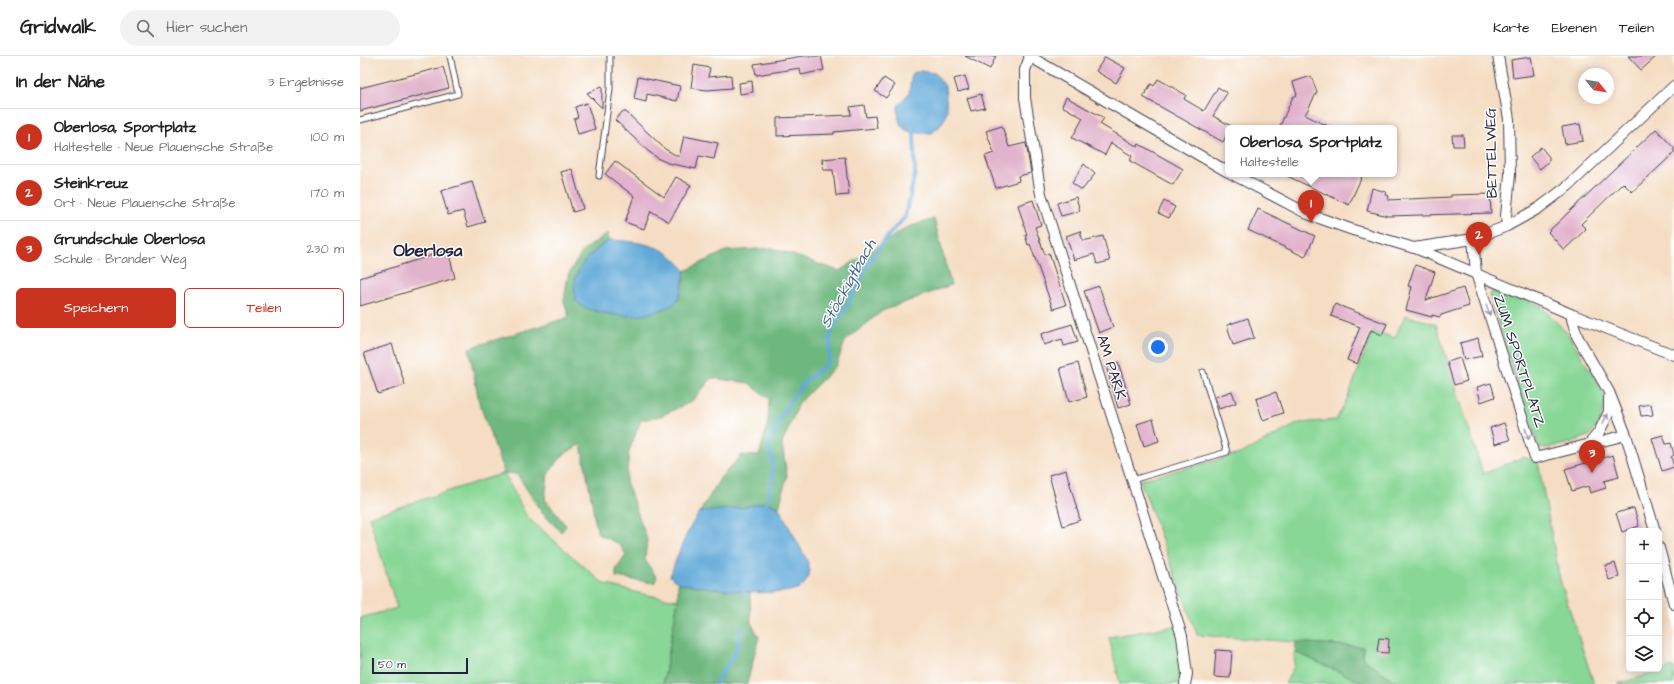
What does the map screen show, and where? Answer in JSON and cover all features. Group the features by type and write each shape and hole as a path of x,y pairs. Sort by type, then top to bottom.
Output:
{"street":[{"path":"1030,56 1225,170"},
{"name":"AM PARK","path":"1030,56 1025,70 1025,98 1041,194 1182,636 1187,674 1185,684"},
{"name":"BETTELWEG","path":"1498,56 1509,119 1510,175 1507,226"},
{"path":"1414,248 1472,239 1507,226 1539,208 1568,186 1674,86"},
{"path":"1238,177 1308,214 1352,230 1414,248 1573,315 1674,355"},
{"name":"ZUM SPORTPLATZ","path":"1472,239 1476,273 1535,458 1590,443"},
{"path":"1573,315 1572,319 1577,336 1609,392 1626,435 1653,528"},
{"path":"1590,443 1599,432 1609,412 1609,392"},
{"path":"1590,443 1626,435"},
{"path":"1662,559 1674,604"}],"lane":[{"path":"360,120 458,94 450,56"},
{"path":"599,176 610,89 610,56"},
{"path":"1132,480 1227,452 1203,372"}],"green space":[{"path":"934,219 951,285 882,311 845,341 836,366 799,403 782,444 787,476 779,508 767,502 739,508 700,512 721,477 742,455 759,456 768,421 769,399 749,383 712,378 692,401 661,416 641,420 629,451 626,481 647,539 645,560 657,578 654,583 616,577 616,570 626,555 619,544 598,534 581,444 563,455 548,474 545,499 566,526 561,532 542,513 517,474 504,473 479,402 469,348 569,317 564,301 568,275 583,251 608,233 609,240 591,253 683,284 685,271 726,251 773,248 839,271 908,227"},
{"path":"1495,288 1541,306 1568,334 1602,390 1606,401 1599,423 1589,436 1566,444 1540,449 1522,399 1490,295"},
{"path":"1405,315 1436,324 1483,474 1523,457 1538,462 1560,580 1594,684 1399,684 1363,659 1363,647 1197,635 1140,480 1240,454 1299,423 1336,420 1348,397 1373,331 1395,338"},
{"path":"504,473 527,517 604,584 647,595 678,600 663,684 360,684 360,618 397,608 369,517"},
{"path":"678,583 750,592 751,623 759,637 747,684 663,684 678,600"},
{"path":"1175,626 1182,655 1182,670 1179,684 1120,684 1109,637"},
{"path":"1296,642 1363,647 1363,659 1399,684 1366,684 1295,652"},
{"path":"1295,652 1366,684 1285,684 1294,667"},
{"path":"1674,667 1674,684 1617,684 1657,672 1662,672 1662,671"}],"water":[{"path":"921,71 935,73 945,86 947,109 945,118 940,126 932,133 919,133 905,130 900,123 898,114 898,106 909,93 912,73"},
{"path":"609,240 635,242 653,246 661,249 676,260 685,271 681,293 677,301 666,308 640,315 629,316 609,314 593,310 586,308 577,302 575,298 576,276 584,262"},
{"path":"767,502 779,508 807,560 810,571 803,586 791,591 760,593 678,583 670,576 686,535 700,512 739,508"}],"building":[{"path":"803,56 821,56 824,70 801,75 800,68 756,75 754,64"},
{"path":"965,56 996,56 990,69"},
{"path":"1628,56 1657,56 1641,70"},
{"path":"1105,57 1125,68 1116,83 1096,71"},
{"path":"1531,57 1534,75 1513,78 1511,60"},
{"path":"694,65 710,68 708,77 731,75 732,88 707,90 691,88"},
{"path":"443,67 449,88 360,111 360,88"},
{"path":"965,76 969,89 958,92 954,79"},
{"path":"1311,76 1317,92 1305,115 1326,125 1280,125 1293,97 1297,95 1293,82"},
{"path":"638,77 680,86 677,101 647,94 646,102 634,99"},
{"path":"884,78 895,85 886,98 875,91"},
{"path":"1158,79 1186,95 1184,99 1204,111 1218,87 1227,93 1213,116 1229,125 1225,125 1225,138 1223,142 1143,97 1151,84 1154,86"},
{"path":"752,81 753,92 740,94 739,83"},
{"path":"602,86 602,108 587,93"},
{"path":"981,94 985,108 971,111 967,98"},
{"path":"1066,97 1104,118 1100,124 1138,147 1139,144 1183,169 1173,185 1130,161 1132,156 1111,143 1105,155 1072,138 1083,118 1062,106"},
{"path":"587,103 595,129 578,134 574,119 578,117 575,107"},
{"path":"864,105 866,117 875,116 877,128 834,132 834,134 777,136 777,118 851,115 850,107"},
{"path":"622,112 626,112 665,149 679,157 684,136 718,143 714,159 699,156 696,169 668,163 659,159 648,151 615,120"},
{"path":"1580,124 1583,141 1565,144 1562,127"},
{"path":"1002,126 1009,147 1026,143 1031,173 1018,176 1019,181 996,188 985,156 994,153 986,131"},
{"path":"1656,129 1674,148 1674,153 1632,192 1623,183 1581,224 1586,229 1564,250 1548,232"},
{"path":"1452,135 1463,135 1464,146 1453,146"},
{"path":"1541,147 1549,157 1549,161 1540,169 1530,157"},
{"path":"845,157 849,195 836,196 833,170 823,170 822,159"},
{"path":"615,161 664,197 676,177 691,185 669,222 651,211 644,229 625,222 634,196 605,174"},
{"path":"1084,164 1095,174 1082,190 1072,183"},
{"path":"572,169 583,209 573,212 561,172"},
{"path":"1289,177 1362,177 1349,205"},
{"path":"472,182 485,222 468,227 463,211 448,215 441,191"},
{"path":"1372,188 1386,192 1385,195 1389,196 1388,200 1451,197 1451,195 1490,194 1491,213 1388,216 1367,211"},
{"path":"1076,197 1080,211 1061,216 1057,203"},
{"path":"1033,200 1041,225 1035,227 1045,255 1049,253 1066,305 1053,309 1030,244 1028,245 1025,235 1027,235 1018,205"},
{"path":"1164,201 1175,207 1169,218 1158,213"},
{"path":"1258,209 1315,236 1305,257 1248,230"},
{"path":"1080,231 1083,241 1103,236 1110,261 1097,264 1094,254 1074,260 1066,236"},
{"path":"448,250 455,278 360,306 360,278"},
{"path":"1415,265 1435,272 1426,300 1463,288 1469,306 1441,315 1440,317 1432,315 1432,317 1406,310 1412,287 1408,286"},
{"path":"1099,286 1113,327 1099,333 1084,291"},
{"path":"1335,304 1387,324 1382,335 1371,330 1357,364 1347,360 1360,327 1331,316"},
{"path":"1248,318 1254,338 1233,345 1227,325"},
{"path":"1072,324 1078,342 1064,346 1062,339 1044,345 1041,334"},
{"path":"1478,338 1482,356 1464,360 1460,343"},
{"path":"392,344 405,385 378,394 364,353"},
{"path":"1460,358 1467,381 1454,385 1447,362"},
{"path":"1118,362 1131,404 1118,408 1106,366"},
{"path":"1078,363 1087,397 1069,402 1060,368"},
{"path":"1491,383 1495,397 1481,402 1477,387"},
{"path":"1232,391 1236,403 1219,409 1215,397"},
{"path":"1276,392 1283,413 1263,420 1256,399"},
{"path":"1651,404 1653,415 1641,416 1639,406"},
{"path":"1153,419 1159,441 1144,446 1137,424"},
{"path":"1504,423 1510,440 1495,444 1490,428"},
{"path":"1663,435 1666,444 1671,443 1674,455 1671,457 1674,467 1662,471 1652,438"},
{"path":"1613,455 1619,477 1604,481 1606,488 1590,493 1588,486 1572,491 1565,469"},
{"path":"1066,470 1080,520 1063,526 1049,475"},
{"path":"1634,508 1639,526 1626,528 1626,531 1622,532 1616,513"},
{"path":"1615,563 1619,577 1609,580 1605,566"},
{"path":"1379,638 1389,639 1388,653 1377,652"},
{"path":"1216,650 1232,651 1230,678 1214,677"}],"waterway":[{"name":"Stöckigtbach","path":"767,502 773,478 772,458 769,450 770,439 789,402 805,382 829,362 830,338 833,327 846,308 867,266 886,238 905,217 915,174 914,133"},
{"name":"Stöckigtbach","path":"715,684 738,647 741,627"}],"place":[{"name":"Oberlosa, Sportplatz","path":"1311,223"},
{"name":"Steinkreuz","path":"1479,255"},
{"name":"Grundschule Oberlosa","path":"1592,473"}],"district":[{"name":"Oberlosa","path":"428,250"}]}
